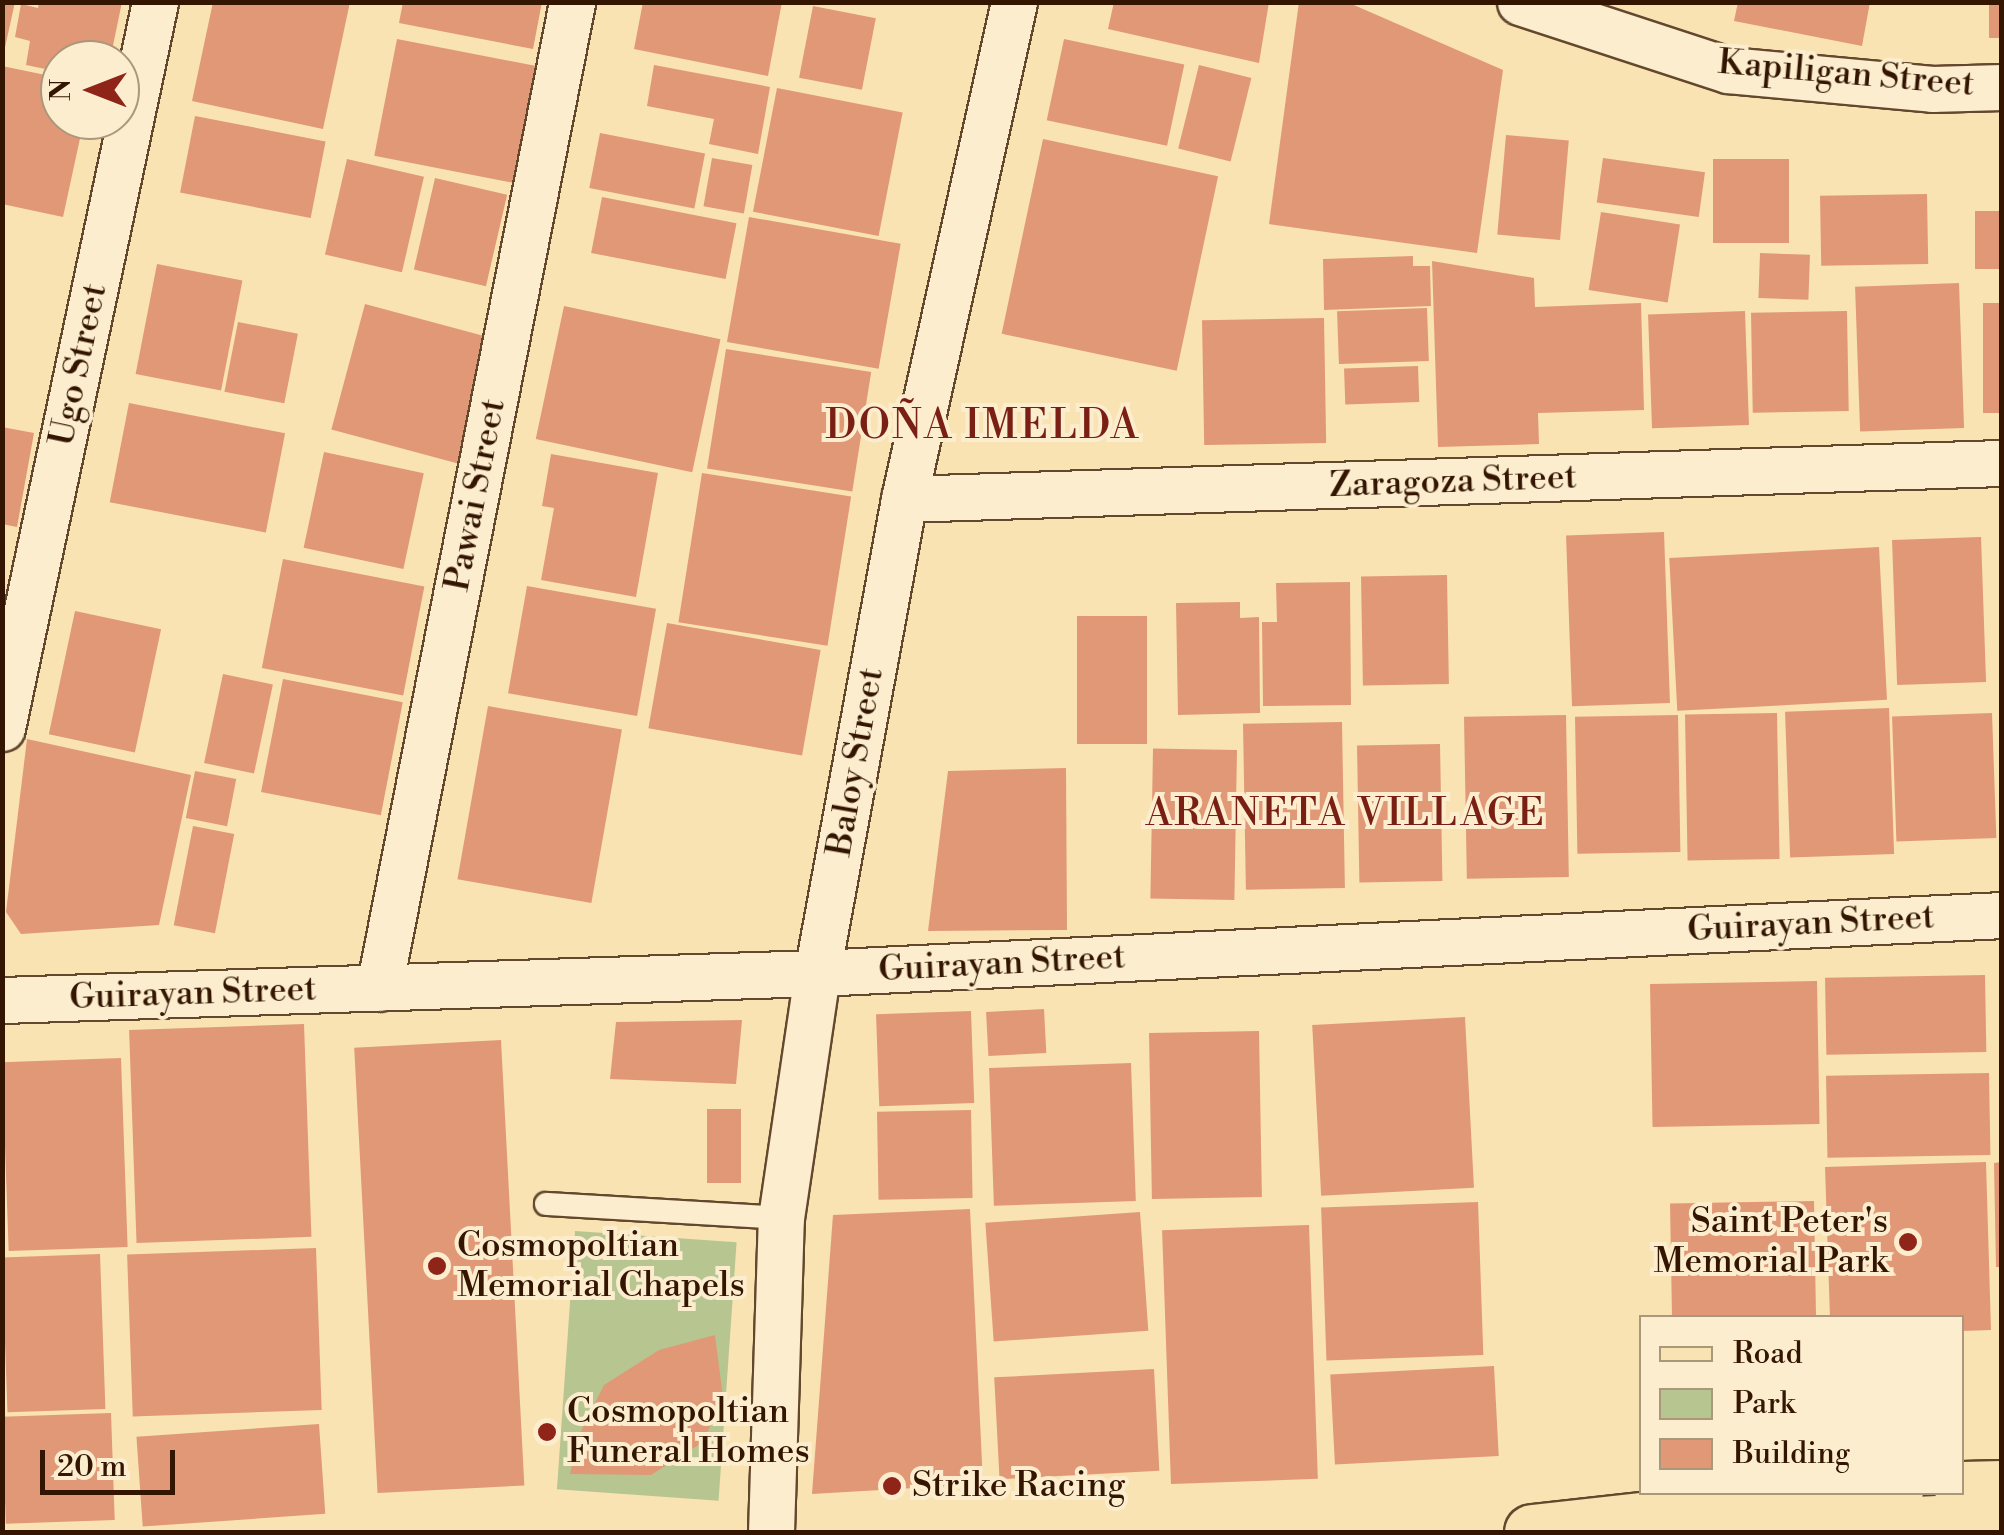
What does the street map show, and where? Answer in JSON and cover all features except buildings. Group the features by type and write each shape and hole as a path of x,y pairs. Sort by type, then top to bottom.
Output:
{"main road":[{"path":"1964,1490 2002,1488"},
{"path":"1532,1532 1868,1495"},
{"path":"1744,1532 2002,1520"}],"street":[{"name":"Ugo Street","path":"2,728 155,2"},
{"name":"Pawai Street","path":"379,988 572,2"},
{"name":"Baloy Street","path":"772,1532 780,1218 817,973 904,499 1014,2"},
{"name":"Kapiligan Street","path":"1520,2 1728,70 1932,88 2002,88"},
{"name":"Zaragoza Street","path":"904,499 2002,464"},
{"name":"Guirayan Street","path":"2,1000 817,973 2002,914"}],"lane":[{"path":"546,1204 780,1218"}],"green space":[{"path":"575,1231 737,1242 719,1501 557,1489"}],"place":[{"name":"Saint Peter's Memorial Park","path":"1908,1242"},
{"name":"Cosmopoltian Memorial Chapels","path":"437,1266"},
{"name":"Cosmopoltian Funeral Homes","path":"547,1432"},
{"name":"Strike Racing","path":"892,1486"}],"district":[{"name":"DOÑA IMELDA","path":"983,426"},
{"name":"ARANETA VILLAGE","path":"1346,814"}]}
